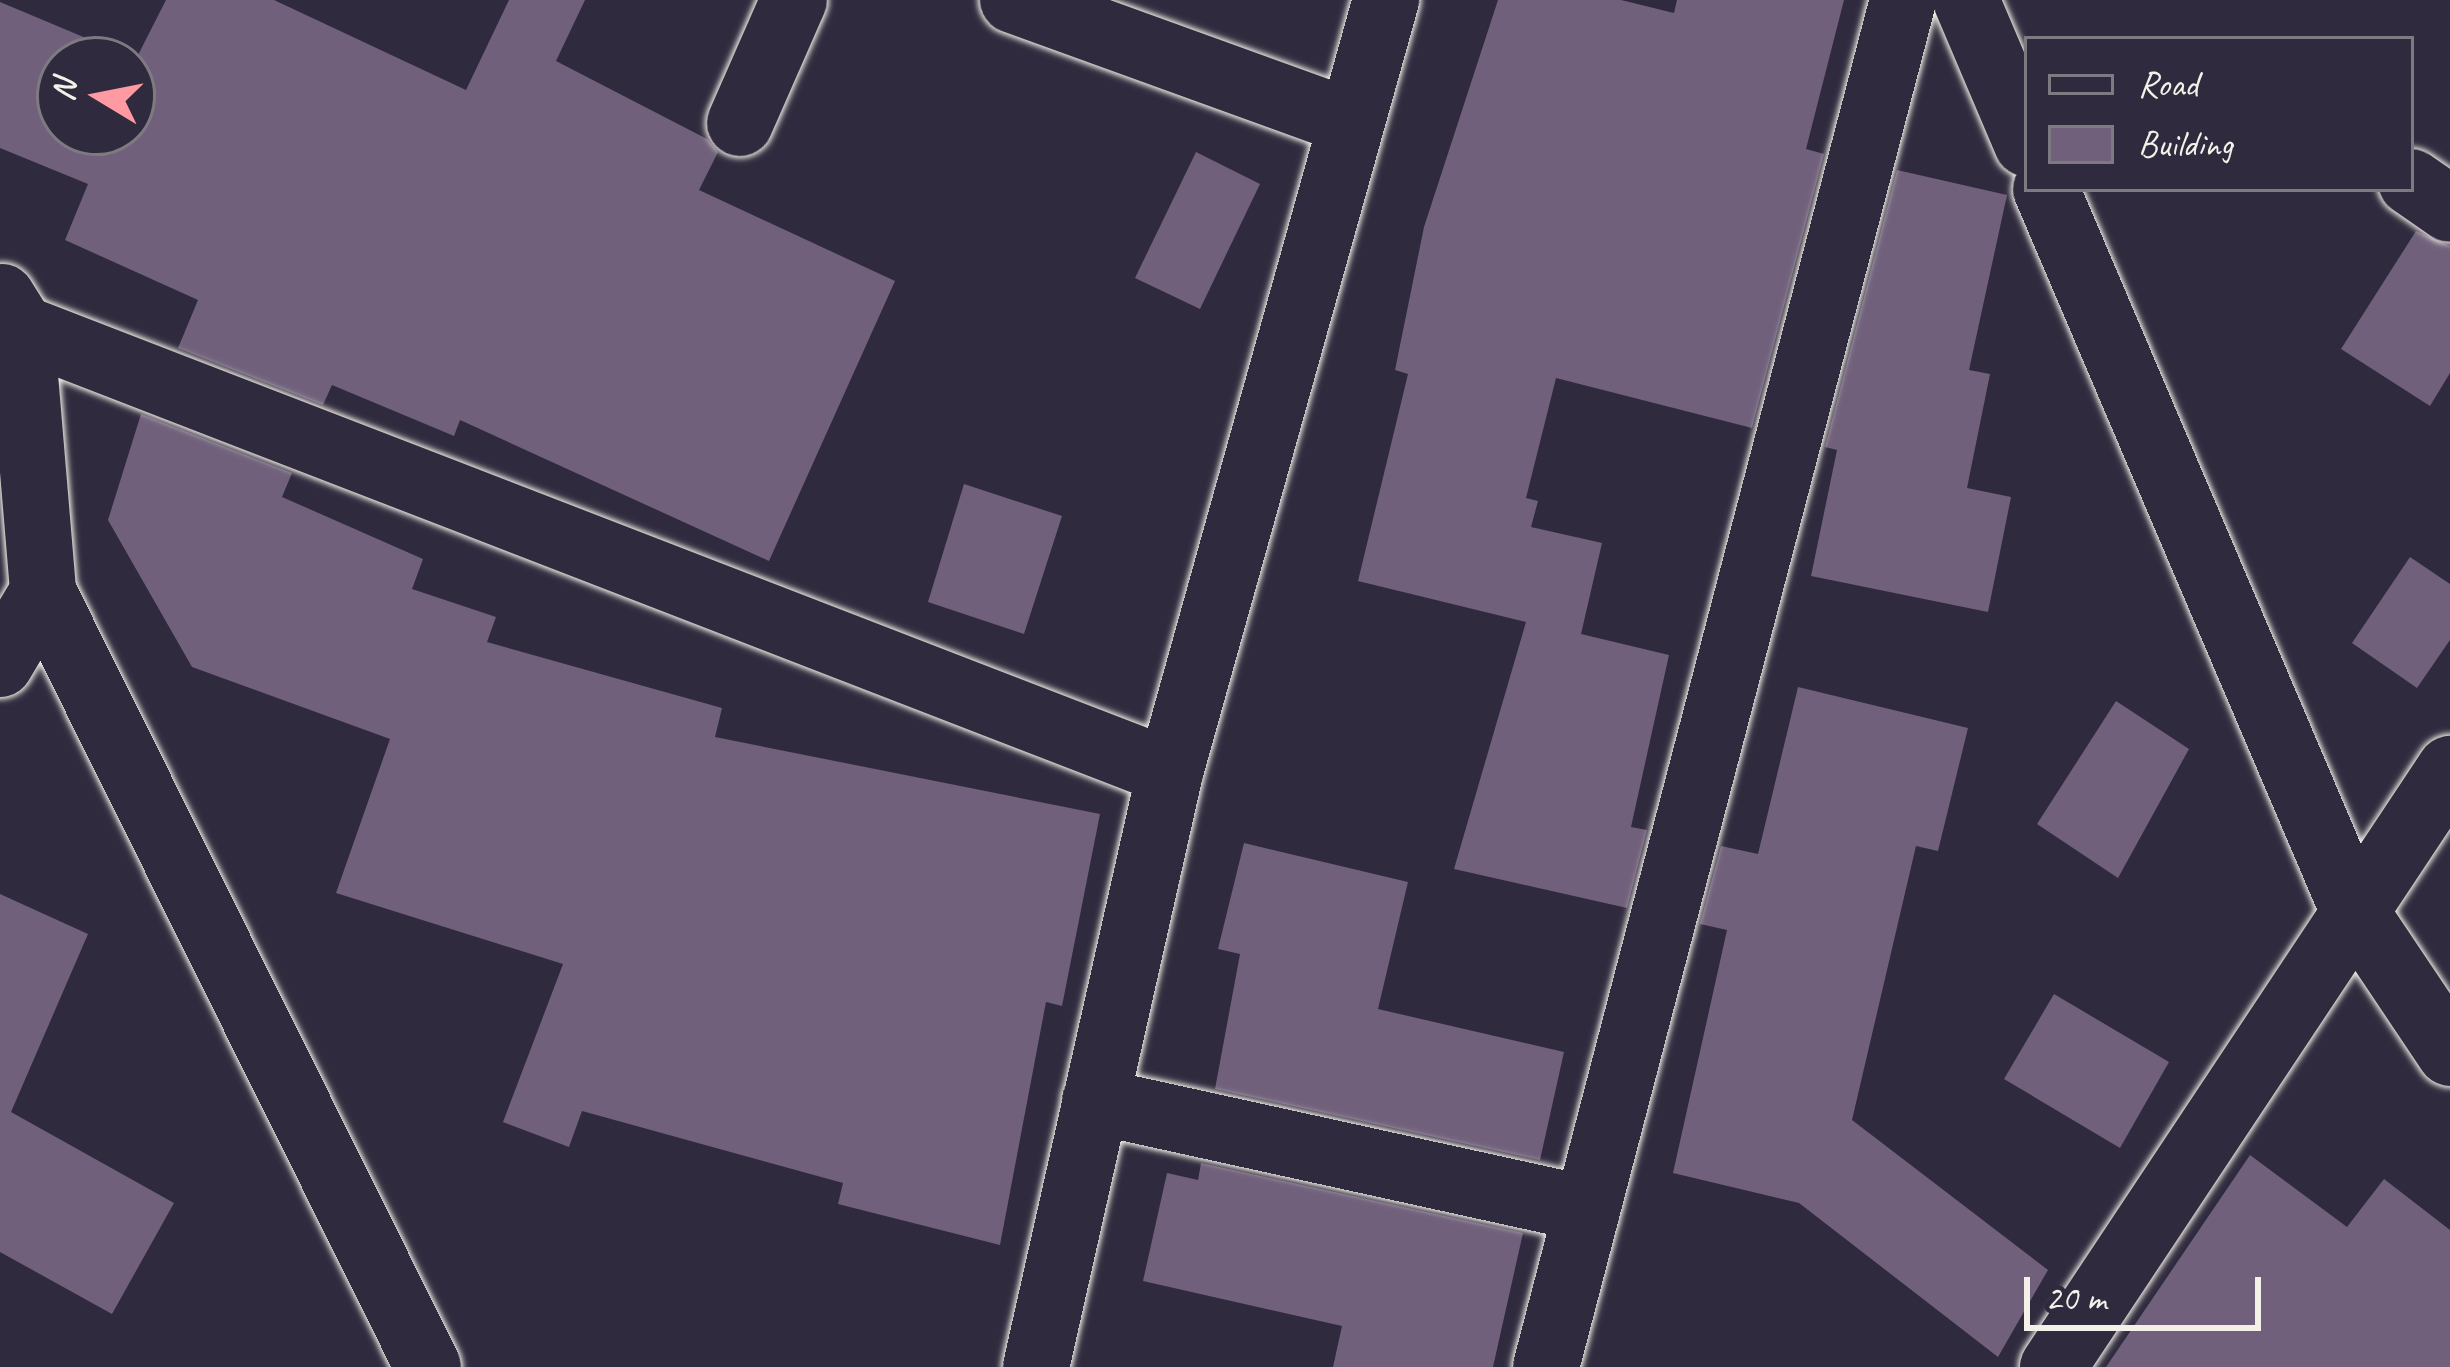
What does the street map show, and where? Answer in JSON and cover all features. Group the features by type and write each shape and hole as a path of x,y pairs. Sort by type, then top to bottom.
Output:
{"street":[{"path":"740,123 794,0"},
{"path":"1013,0 1350,122"},
{"path":"1036,1367 1170,772 1386,0"},
{"path":"1546,1367 1903,0"},
{"path":"1966,0 2024,137"},
{"path":"2414,184 2450,209"},
{"path":"2047,192 2351,905 2450,1053"},
{"path":"428,1367 43,592 11,311 1170,772"},
{"path":"0,664 43,592"},
{"path":"2053,1367 2351,905 2450,769"},
{"path":"1095,1102 1587,1209"}],"building":[{"path":"166,0 274,0 466,90 509,0 585,0 556,61 707,139 718,152 699,190 895,281 769,561 460,420 454,436 332,385 323,405 178,348 198,300 65,240 88,184 0,148 0,2 81,36 36,36 36,156 156,156 156,36 148,36"},
{"path":"1498,0 1621,0 1674,13 1677,0 1844,0 1806,149 1824,154 1752,428 1556,378 1526,498 1538,501 1531,527 1602,543 1581,634 1669,655 1631,827 1647,830 1627,908 1454,869 1526,622 1358,581 1408,374 1395,370 1424,227"},
{"path":"1196,152 1260,184 1200,309 1135,278"},
{"path":"1897,170 2007,195 1969,370 1990,374 1967,488 2011,497 1988,612 1811,576 1837,450 1825,447"},
{"path":"2416,231 2450,246 2450,373 2430,406 2341,349"},
{"path":"141,414 292,473 282,497 423,559 412,589 496,617 487,642 722,708 715,737 1100,814 1062,1006 1046,1002 1000,1245 838,1204 843,1183 582,1111 569,1147 503,1122 563,964 336,893 390,739 192,667 108,520"},
{"path":"964,484 1062,516 1024,634 928,602"},
{"path":"2410,557 2450,584 2450,640 2417,688 2352,643"},
{"path":"1798,687 1968,728 1938,851 1916,846 1852,1120 2048,1270 1998,1357 1799,1203 1673,1173 1727,930 1700,924 1721,846 1758,854"},
{"path":"2116,701 2189,749 2118,878 2037,824"},
{"path":"1244,843 1408,882 1378,1009 1564,1052 1540,1160 1215,1089 1240,954 1218,949"},
{"path":"0,894 88,934 11,1112 174,1203 112,1314 0,1252"},
{"path":"2054,994 2169,1062 2120,1148 2004,1079"},
{"path":"2250,1155 2347,1227 2384,1179 2450,1230 2450,1367 2106,1367"},
{"path":"1201,1163 1523,1233 1493,1367 1333,1367 1342,1326 1143,1281 1167,1173 1198,1180"}]}
